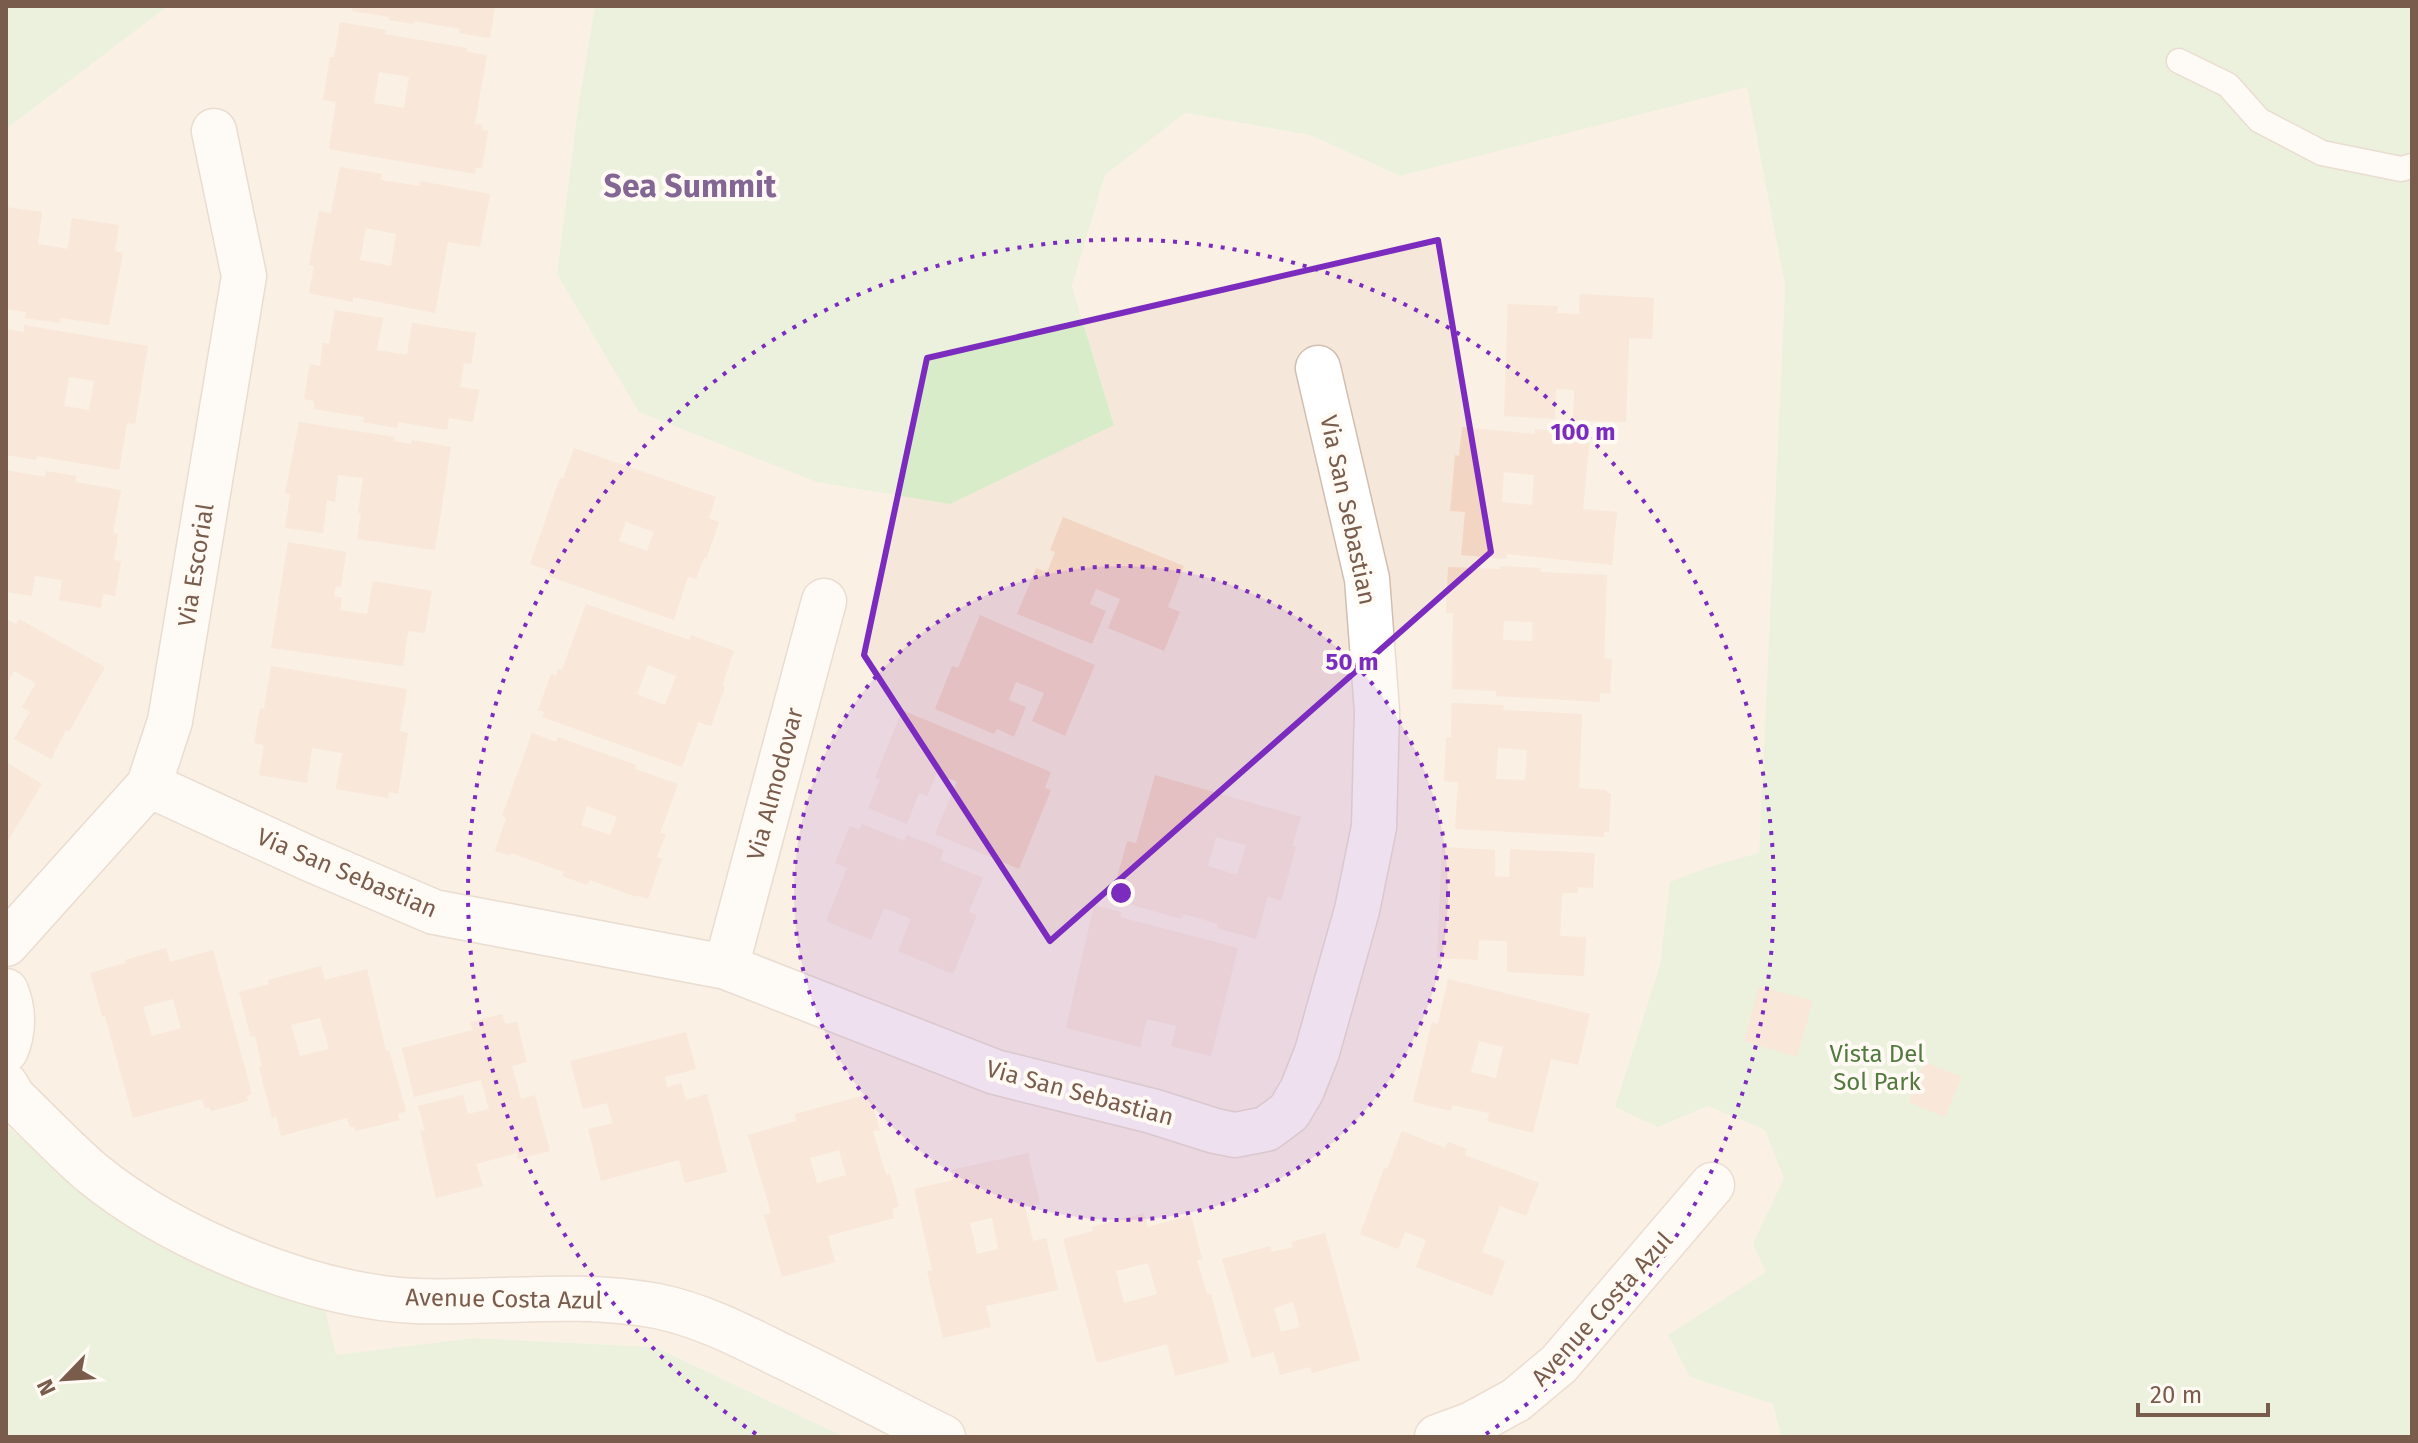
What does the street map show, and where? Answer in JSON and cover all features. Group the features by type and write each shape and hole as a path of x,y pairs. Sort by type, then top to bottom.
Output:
{"street":[{"name":"Via Escorial","path":"6,944 149,785 170,721 244,276 214,131"},
{"name":"Via San Sebastian","path":"149,785 434,912 726,967 995,1072 1152,1111 1215,1131 1235,1135 1266,1129 1289,1112 1302,1090 1317,1052 1357,910 1374,827 1377,711 1367,579 1318,368"},
{"name":"Via Almodovar","path":"726,967 824,601"},
{"path":"6,991 11,1001 13,1025 6,1050"},
{"name":"Avenue Costa Azul","path":"6,1085 13,1097 93,1173 149,1211 200,1240 276,1272 322,1286 410,1301 588,1298 669,1309 718,1325 943,1437"},
{"name":"Avenue Costa Azul","path":"1437,1437 1472,1424 1505,1406 1559,1364 1712,1185"}],"lane":[{"path":"2179,61 2228,85 2259,120 2322,153 2401,169 2412,166"}],"highlighted area":[{"path":"1438,240 1491,552 1050,941 864,655 927,358"}],"shaded area":[{"path":"168,6 595,6 578,108 557,274 1114,425 1072,286 1105,175 1185,113 1310,135 1400,176 1747,86 1785,286 1759,854 2023,981 1690,1377 1773,1404 1781,1437 845,1437 655,1347 474,1338 6,1400 6,129"}],"green space":[{"path":"6,6 168,6 6,129"},
{"name":"Vista Del Sol Park","path":"595,6 2412,6 2412,1437 1781,1437 1773,1404 1690,1377 1668,1335 1766,1272 1753,1244 1784,1178 1765,1130 1708,1106 1658,1127 1615,1107 1660,965 1670,882 1759,853 1785,286 1747,87 1400,176 1310,135 1185,113 1105,175 1072,286 1114,425 950,504 817,482 639,412 557,274 578,108"},
{"path":"6,1126 122,1221 325,1309 336,1355 474,1338 655,1347 845,1437 6,1437"}],"building":[{"path":"353,6 495,6 490,38 459,33 460,29 389,20 390,17 352,11"},
{"path":"340,22 386,30 385,34 467,48 467,52 487,55 475,124 483,125 482,130 488,131 482,168 476,168 475,174 329,149 336,102 323,100 330,57 334,57","holes":["379,72 409,77 404,108 374,103"]},
{"path":"340,167 382,174 381,180 419,186 420,181 490,194 480,247 448,242 435,313 353,297 353,302 309,293 314,266 309,265 319,211 331,213","holes":["366,228 396,234 391,266 360,260"]},
{"path":"6,207 42,212 38,244 68,249 72,218 119,225 115,251 123,253 109,325 61,318 60,323 25,318 26,312 6,309"},
{"path":"1580,294 1654,298 1652,339 1629,338 1626,422 1573,420 1574,390 1556,389 1555,419 1504,416 1508,304 1558,306 1557,313 1579,314"},
{"path":"335,310 383,318 377,350 407,355 412,323 476,333 471,364 464,363 460,387 479,390 473,422 449,418 447,430 398,422 397,428 363,422 364,417 314,409 314,401 304,399 310,364 320,366 323,343 329,344"},
{"path":"24,325 148,346 135,424 127,423 119,470 37,456 36,460 6,455 6,329 24,332","holes":["69,377 94,381 89,410 64,406"]},
{"path":"299,422 394,437 394,441 411,444 412,440 451,447 435,550 357,539 363,478 338,475 335,502 327,500 323,533 285,528 290,494 285,493"},
{"path":"1462,427 1535,434 1535,429 1590,434 1583,509 1617,512 1612,565 1507,554 1506,559 1461,555 1465,512 1450,511 1455,455 1459,456","holes":["1504,472 1534,475 1532,505 1502,502"]},
{"path":"574,448 716,497 709,518 719,522 696,579 688,577 674,620 548,576 550,571 530,564 560,478 563,479","holes":["626,522 654,532 647,551 619,541"]},
{"path":"6,470 45,477 46,471 77,476 75,482 121,490 113,533 118,534 114,560 121,561 115,596 103,594 101,608 59,600 62,580 35,576 32,596 6,592"},
{"path":"1063,517 1184,566 1168,607 1180,612 1164,651 1108,628 1120,599 1096,589 1090,604 1106,611 1092,644 1017,614 1036,568 1047,572 1055,552 1050,550"},
{"path":"288,542 346,552 341,587 336,586 334,596 342,598 340,610 367,614 373,581 432,591 425,633 408,631 403,666 271,648"},
{"path":"1500,566 1540,568 1541,572 1607,575 1604,658 1612,659 1610,694 1600,693 1600,702 1496,696 1496,691 1452,689 1453,613 1446,613 1448,567 1500,569","holes":["1504,621 1533,622 1532,641 1503,640"]},
{"path":"586,604 689,640 691,635 734,651 711,726 698,722 682,767 542,717 544,712 538,710 551,674 556,676 558,669 562,670","holes":["648,665 676,676 665,705 637,694"]},
{"path":"980,615 1095,665 1065,736 1032,721 1044,693 1016,682 1009,700 1026,707 1014,737 997,729 994,734 935,709 952,666 958,668"},
{"path":"6,619 16,624 19,619 105,667 51,759 14,739 30,712 22,707 36,683 14,671 6,685"},
{"path":"271,666 407,689 400,731 408,733 398,794 389,792 388,798 336,789 342,753 312,748 307,783 259,775 264,745 254,743 260,708 264,709"},
{"path":"1452,703 1504,705 1503,710 1582,714 1579,788 1607,790 1611,794 1609,832 1604,832 1604,837 1455,829 1458,782 1444,781 1446,738 1451,737","holes":["1498,748 1527,750 1525,780 1496,779"]},
{"path":"902,710 1051,772 1045,788 1051,790 1019,869 935,834 957,782 937,773 927,796 919,793 907,824 868,808 880,780 875,778"},
{"path":"532,733 556,742 558,737 678,784 660,833 666,834 657,857 662,859 648,899 590,880 587,885 562,876 564,872 511,853 510,856 495,851 506,818 502,816","holes":["587,806 617,817 610,835 581,825"]},
{"path":"6,762 42,784 6,844"},
{"path":"1155,775 1301,817 1281,901 1268,896 1256,939 1217,928 1218,924 1184,914 1181,919 1111,899 1127,841 1136,843","holes":["1216,837 1246,845 1237,875 1208,866"]},
{"path":"862,824 904,841 907,835 944,850 940,860 983,878 969,912 977,915 953,974 898,951 911,919 884,908 871,940 826,921 847,868 835,863 850,826 859,830"},
{"path":"1442,847 1495,850 1495,876 1509,877 1510,849 1595,853 1593,888 1578,887 1578,893 1562,893 1560,936 1586,937 1584,976 1507,972 1507,941 1479,940 1478,960 1437,958"},
{"path":"1094,905 1121,912 1120,917 1238,948 1211,1056 1171,1046 1176,1026 1147,1019 1140,1047 1066,1028"},
{"path":"166,948 170,962 213,950 252,1094 247,1096 248,1101 211,1111 209,1107 205,1108 202,1099 133,1118 90,973 126,963 125,960","holes":["173,999 181,1028 152,1036 143,1007"]},
{"path":"321,966 325,980 367,969 386,1051 389,1050 406,1111 398,1114 400,1120 356,1131 350,1127 347,1118 281,1136 276,1116 272,1118 255,1036 251,1037 239,992 269,984 268,980","holes":["320,1018 329,1049 300,1056 291,1025"]},
{"path":"1448,979 1590,1014 1578,1065 1551,1059 1533,1133 1487,1121 1489,1113 1452,1105 1451,1111 1413,1102 1432,1022 1438,1024","holes":["1479,1041 1503,1047 1496,1078 1471,1072"]},
{"path":"1759,986 1813,1001 1797,1057 1744,1041"},
{"path":"502,1014 505,1024 517,1022 527,1062 512,1066 521,1099 535,1095 550,1151 518,1159 517,1153 476,1164 483,1186 436,1198 420,1131 425,1130 418,1106 463,1095 468,1114 489,1109 481,1080 414,1097 402,1048 473,1030 470,1022"},
{"path":"686,1032 696,1069 665,1077 667,1087 681,1083 686,1100 707,1094 727,1172 685,1183 679,1160 601,1181 588,1129 613,1123 607,1103 583,1109 570,1061"},
{"path":"1924,1062 1962,1077 1945,1117 1908,1102"},
{"path":"869,1094 880,1130 873,1131 899,1206 892,1209 894,1218 828,1236 835,1262 782,1277 764,1215 771,1213 748,1135 796,1121 795,1114","holes":["839,1150 846,1175 817,1183 810,1158"]},
{"path":"1402,1131 1445,1148 1448,1142 1467,1149 1465,1155 1539,1183 1526,1216 1500,1206 1482,1252 1505,1261 1492,1296 1416,1267 1426,1240 1405,1232 1398,1249 1360,1234 1384,1168 1387,1169"},
{"path":"1028,1153 1040,1204 1025,1207 1033,1241 1046,1238 1058,1290 986,1306 991,1327 943,1338 927,1271 932,1270 914,1189 953,1180 951,1170","holes":["992,1218 998,1249 977,1254 970,1223"]},
{"path":"1144,1213 1148,1227 1191,1215 1202,1259 1197,1260 1207,1294 1211,1294 1229,1362 1175,1376 1167,1344 1097,1363 1063,1239 1093,1231 1092,1227","holes":["1148,1263 1157,1294 1124,1303 1116,1271"]},
{"path":"1325,1233 1360,1360 1312,1373 1310,1367 1280,1375 1274,1352 1252,1358 1222,1259 1270,1246 1272,1252 1293,1247 1291,1242","holes":["1293,1302 1300,1327 1281,1332 1274,1308"]}],"district":[{"name":"Sea Summit","path":"690,186"}]}
